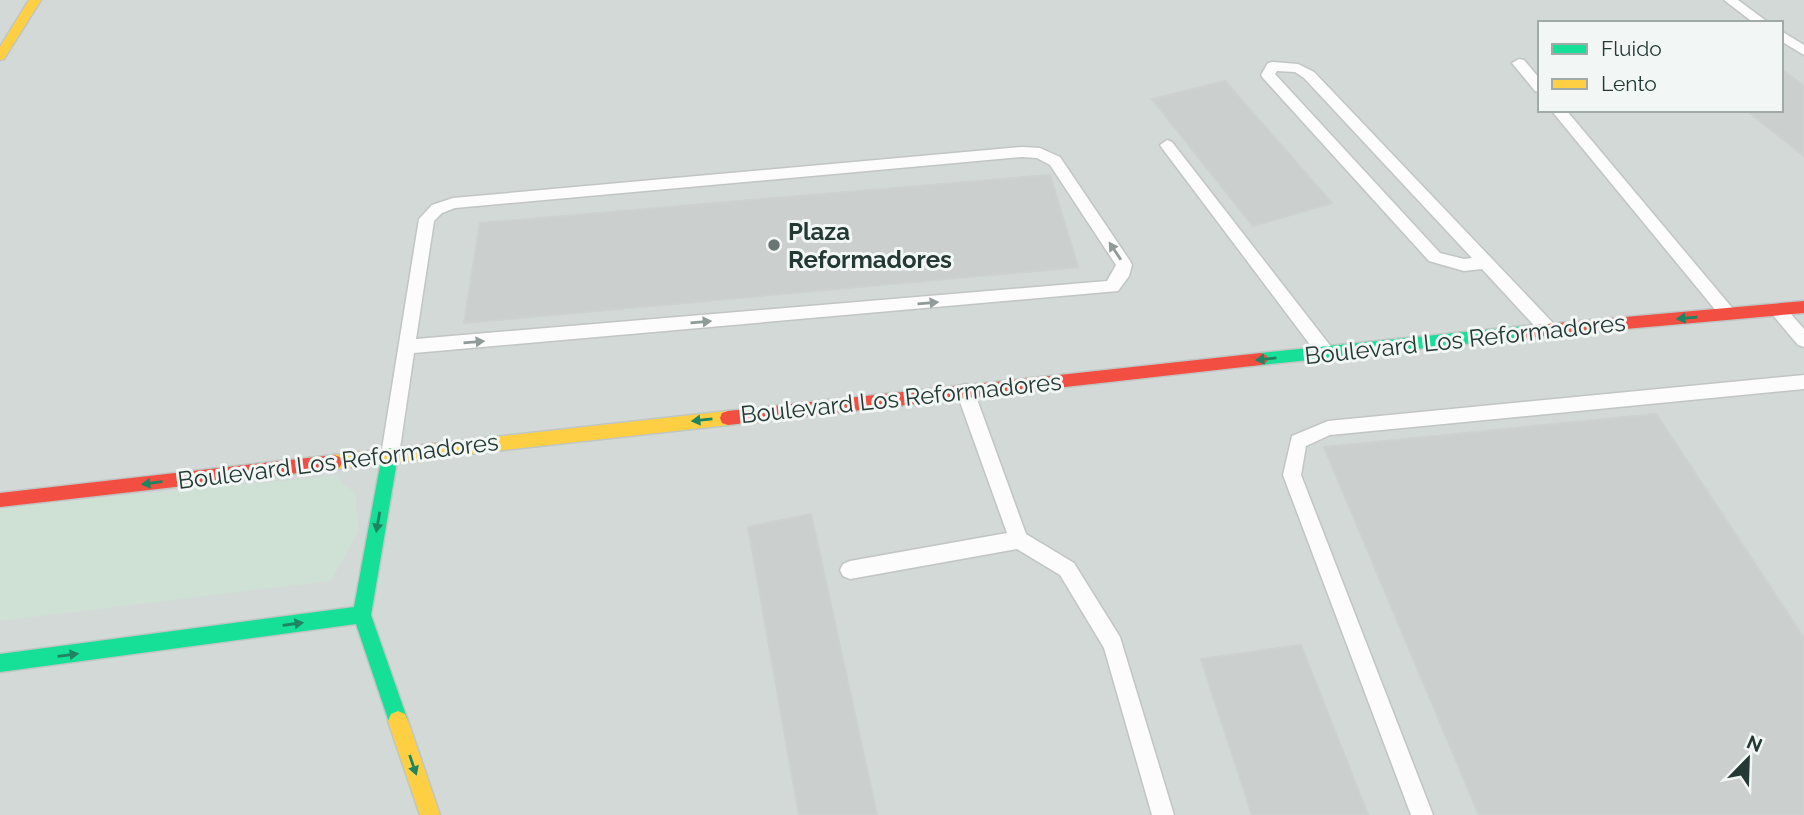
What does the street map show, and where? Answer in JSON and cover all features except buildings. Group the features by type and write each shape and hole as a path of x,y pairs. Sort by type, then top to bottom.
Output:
{"main road":[{"path":"0,55 35,0"},
{"name":"Boulevard Los Reformadores","path":"0,500 965,391 1548,329 1804,307"},
{"path":"390,455 362,615 429,815"},
{"path":"0,663 362,615"}],"lane":[{"path":"1730,0 1760,21"},
{"path":"1783,36 1804,51"},
{"path":"1519,63 1538,86"},
{"path":"1484,263 1464,265 1435,257 1268,75 1273,66 1298,68 1309,75 1548,329"},
{"path":"1560,112 1728,314"},
{"path":"1167,145 1326,353"},
{"path":"390,455 406,347 427,219 437,209 453,203 1022,152 1040,153 1055,162 1124,265 1121,276 1112,287 406,347"},
{"path":"1778,310 1804,340"},
{"path":"1422,815 1292,475 1298,440 1328,428 1804,382"},
{"path":"965,391 1018,540 1067,569 1113,644 1163,815"},
{"path":"850,570 1018,540"}],"shaded area":[{"path":"0,0 1804,0 1804,815 0,815"}],"green space":[{"path":"335,476 355,493 359,531 331,581 0,621 0,507"}],"traffic: fast":[{"path":"1261,359 1524,332"},
{"path":"362,615 390,455"},
{"path":"0,663 362,615 398,721"}],"traffic: slow":[{"path":"0,56 35,0"},
{"path":"334,462 728,418"},
{"path":"398,721 430,815"}],"traffic: jam":[{"path":"1524,332 1804,307"},
{"path":"728,418 1261,359"},
{"path":"0,500 334,462"}],"place":[{"name":"Plaza Reformadores","path":"774,245"}]}
